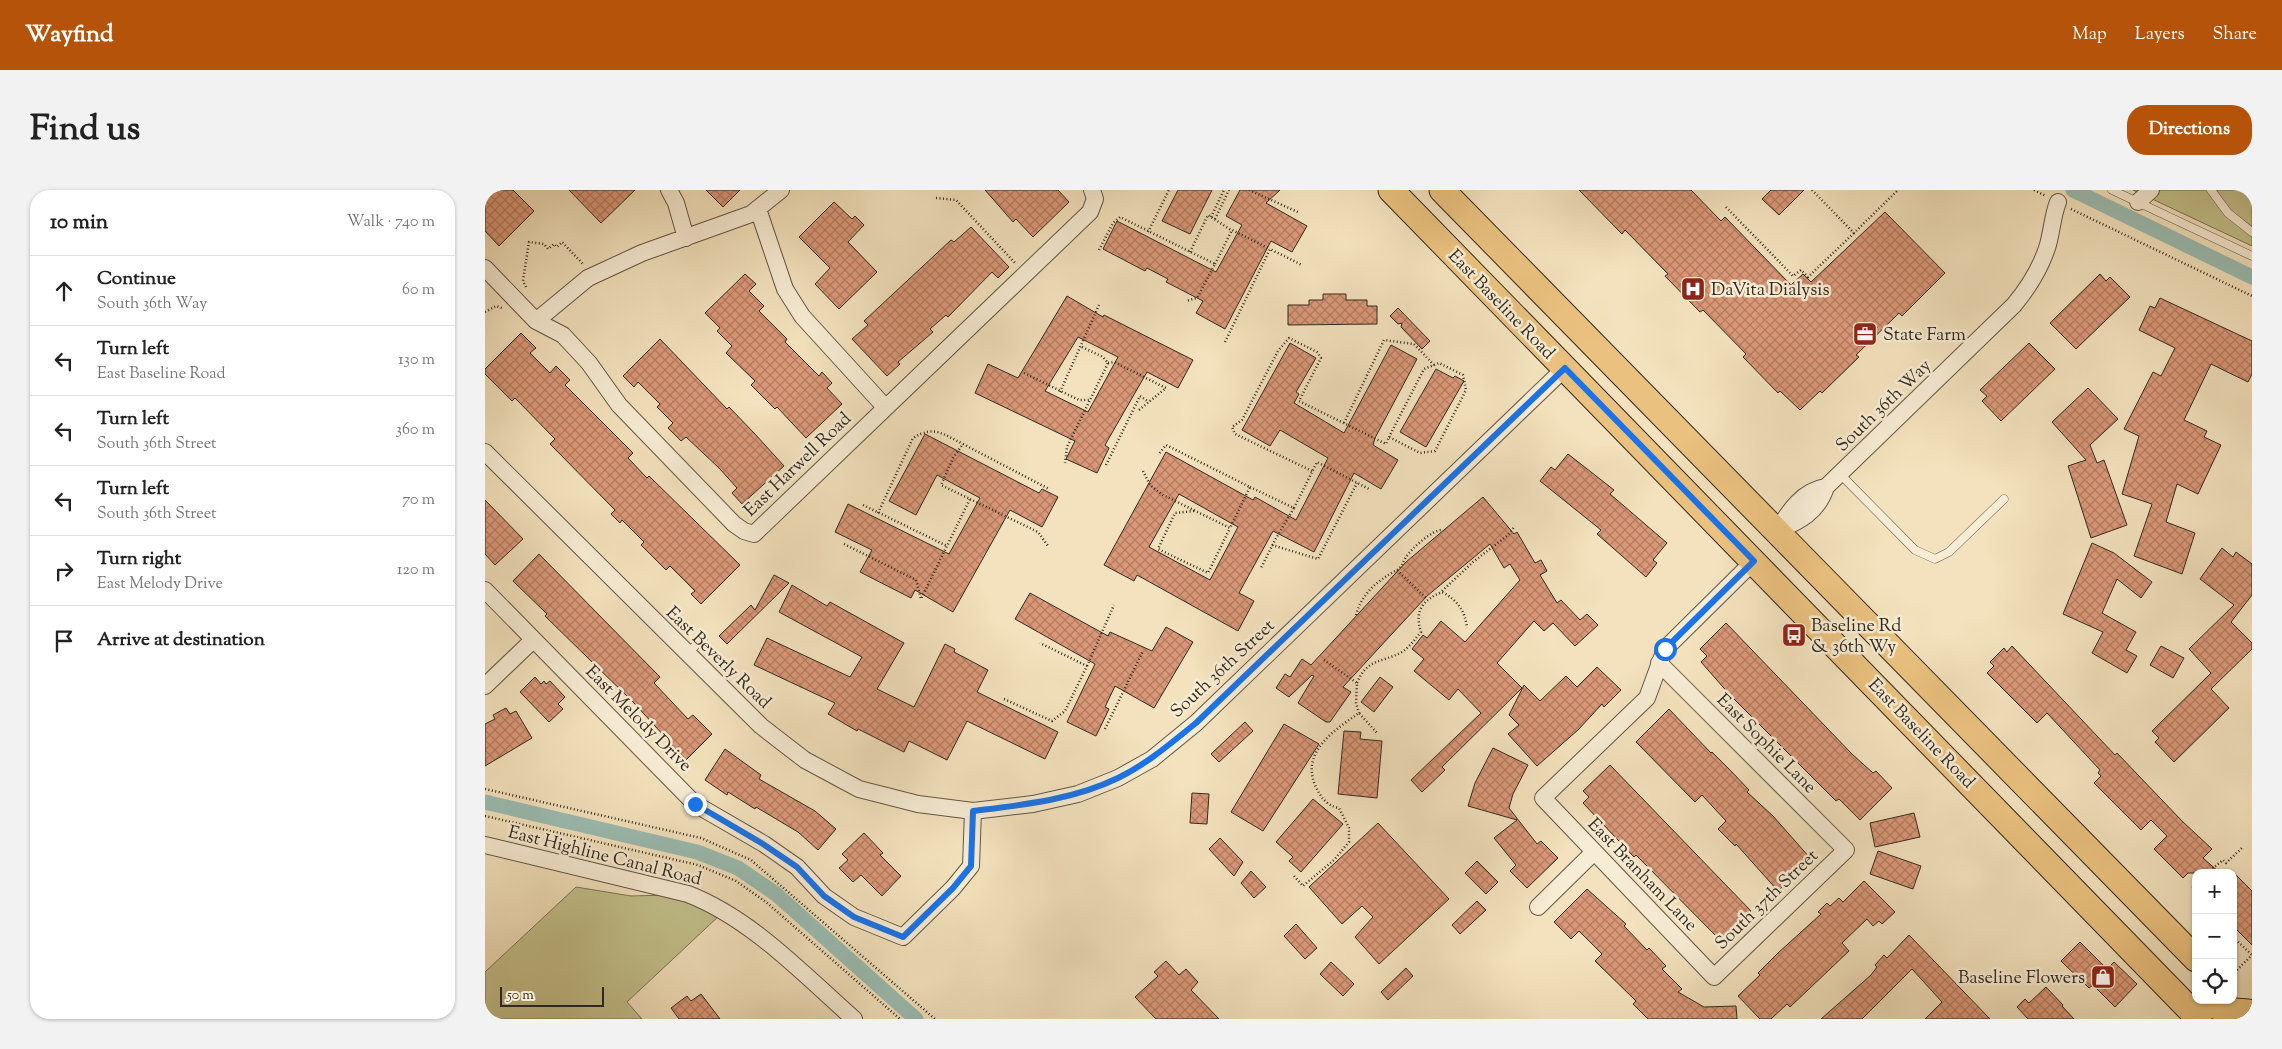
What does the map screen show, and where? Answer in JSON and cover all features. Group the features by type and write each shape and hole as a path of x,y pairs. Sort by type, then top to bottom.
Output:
{"main road":[{"name":"East Baseline Road","path":"1391,190 2199,1019"},
{"name":"East Baseline Road","path":"1442,190 2192,955"},
{"path":"1565,368 1591,341"},
{"path":"1754,561 1777,531"},
{"path":"1999,812 2026,786"},
{"path":"2125,942 2169,966 2192,988"}],"street":[{"path":"669,190 676,203 686,238"},
{"path":"536,321 587,278 641,253 751,214 781,190"},
{"path":"2138,202 2151,190"},
{"name":"East Harwell Road","path":"485,268 536,321 563,334 589,363 619,405 734,524 744,531 754,534 1090,212 1093,195"},
{"name":"South 36th Way","path":"1777,531 1790,510 1812,489 1826,487 2014,305 2032,282 2048,247 2052,217 2058,202"},
{"path":"758,209 785,289 802,316 885,407"},
{"name":"South 36th Street","path":"973,811 1033,804 1078,794 1118,778 1151,759 1196,723 1565,368"},
{"name":"East Beverly Road","path":"485,452 761,726 813,764 859,789 918,804 973,811"},
{"path":"1659,663 1665,649 1754,561"},
{"name":"East Melody Drive","path":"485,590 695,804 763,844 797,867 824,896 854,917 903,937 953,888 971,866 973,811"},
{"path":"485,686 533,640"},
{"name":"East Branham Lane","path":"1659,663 1647,698 1543,798 1713,977"},
{"name":"East Sophie Lane","path":"1659,663 1846,850"},
{"name":"East Highline Canal Road","path":"485,845 688,894 714,904 766,942 845,1016"},
{"name":"South 37th Street","path":"1713,977 1846,850"},
{"path":"1538,907 1594,852"}],"lane":[{"path":"2112,190 2252,256"},
{"path":"2211,190 2228,213 2252,232"},
{"path":"1839,474 1915,550 1935,559 1949,552 2004,499"},
{"path":"687,653 703,638"}],"path":[{"path":"1148,232 1169,190"},
{"path":"1211,217 1225,190"},
{"path":"1215,218 1229,190"},
{"path":"1249,190 1300,214"},
{"path":"1812,190 1853,233"},
{"path":"1726,207 1793,276 1801,270 1808,277 1898,190"},
{"path":"2034,190 2252,296"},
{"path":"935,198 956,200 1016,264"},
{"path":"1190,252 1208,215 1232,230 1302,265"},
{"path":"1099,250 1113,223 1120,217 1215,264"},
{"path":"1186,301 1197,298 1232,230"},
{"path":"526,288 523,281 529,242 544,244 548,249 554,244 557,247 562,242 583,264"},
{"path":"1225,342 1270,249"},
{"path":"1060,392 1099,305"},
{"path":"485,312 496,306 509,315"},
{"path":"1312,471 1235,434 1232,427 1243,420 1278,350 1289,338 1317,352 1321,358 1299,401 1386,444 1389,437 1424,369 1439,363 1463,375 1466,390 1435,451 1420,453 1389,437"},
{"path":"1344,423 1384,340 1415,344 1434,365"},
{"path":"1081,347 1103,357 1108,363"},
{"path":"1108,363 1114,362 1166,388 1139,410"},
{"path":"1065,463 1067,447 1108,363"},
{"path":"1024,373 1079,400 1090,400"},
{"path":"1106,465 1140,396 1149,402"},
{"path":"878,513 913,438 923,431 935,430 1049,489"},
{"path":"963,444 953,458 941,485 1038,532 1048,546"},
{"path":"1158,455 1166,446 1294,508"},
{"path":"1261,568 1317,462 1369,489"},
{"path":"1143,471 1150,485 1156,490 1230,528"},
{"path":"1272,545 1318,559 1357,483"},
{"path":"1195,511 1175,513 1158,549 1209,573 1250,487"},
{"path":"844,544 916,580 921,599 970,498"},
{"path":"863,505 947,546"},
{"path":"1377,733 1359,713 1356,702 1357,682 1361,672 1369,665 1408,648 1421,632 1419,623 1421,608 1427,598 1442,592 1473,562 1508,535 1515,526"},
{"path":"1355,615 1360,601 1367,593 1383,578 1401,568 1407,555 1435,531 1443,530"},
{"path":"1397,570 1427,598"},
{"path":"1442,592 1459,603 1467,628"},
{"path":"1004,698 1052,722 1065,711 1114,606"},
{"path":"1040,643 1087,666"},
{"path":"1105,729 1143,651"},
{"path":"1324,660 1357,682"},
{"path":"1294,876 1303,886 1334,860 1349,842 1349,828 1339,808 1329,805 1319,795 1312,778 1311,766 1317,751 1327,736 1359,713"},
{"path":"485,789 701,838 751,860 935,1019"},
{"path":"2212,869 2223,860 2226,863 2243,847"},
{"path":"2237,941 2252,955 2237,970"}],"shaded area":[{"path":"2133,190 2252,190 2252,246"},
{"path":"576,887 631,896 667,895 720,915 627,1002 642,1019 485,1019 485,972"}],"building":[{"path":"485,190 513,190 534,211 499,246 485,231"},
{"path":"569,190 635,190 601,223"},
{"path":"706,190 740,190 723,207"},
{"path":"985,190 1058,190 1069,202 1033,237 1016,219 1013,222"},
{"path":"1178,190 1212,190 1190,234 1162,221"},
{"path":"1240,190 1280,190 1266,203 1307,226 1292,252 1271,241 1225,329 1196,313 1203,301 1166,282 1168,279 1147,268 1145,271 1103,249 1117,221 1216,272 1242,225 1226,216"},
{"path":"1579,190 1691,190 1721,221 1725,217 1791,285 1803,274 1811,282 1885,212 1945,273 1902,316 1899,313 1856,355 1859,357 1822,393 1820,391 1800,410 1780,391 1778,393 1743,357 1746,354 1703,310 1700,312 1665,276 1668,274 1625,230 1622,234"},
{"path":"1771,190 1804,190 1779,215 1762,199"},
{"path":"834,202 852,219 855,216 864,225 848,242 877,272 839,309 815,284 830,268 799,237"},
{"path":"971,227 1009,267 998,278 992,272 948,317 946,315 930,329 933,332 898,362 900,364 887,376 852,339 868,325 864,321 951,240 954,242"},
{"path":"745,274 756,284 749,291 764,306 759,311 787,339 785,342 819,376 822,372 832,383 827,388 842,404 806,438 777,407 775,409 751,385 755,381 726,353 732,346 717,331 720,328 705,313"},
{"path":"2100,274 2106,281 2110,277 2130,297 2076,349 2050,323"},
{"path":"1323,294 1346,294 1346,300 1367,300 1367,306 1377,306 1377,324 1288,325 1288,305 1309,305 1309,300 1323,300"},
{"path":"1067,296 1103,317 1104,315 1193,360 1178,388 1147,372 1105,445 1109,448 1097,473 1066,459 1075,441 975,393 988,364 1018,378","holes":["1078,337 1118,357 1088,412 1045,391"]},
{"path":"2160,298 2252,341 2252,374 2248,382 2211,364 2184,420 2207,431 2204,437 2221,445 2198,494 2177,484 2166,522 2195,533 2182,574 2134,556 2152,504 2122,494 2139,436 2124,429 2153,372 2161,376 2175,348 2139,330 2150,306 2155,308"},
{"path":"1398,308 1430,341 1422,349 1401,327 1402,323 1398,324 1390,316"},
{"path":"521,333 536,348 530,353 550,373 556,366 570,380 565,385 633,453 628,458 740,565 701,604 691,594 695,591 670,566 666,570 641,545 644,542 622,520 620,523 611,514 615,510 550,444 555,439 515,398 512,401 485,374 485,369"},
{"path":"660,339 727,409 729,407 784,466 742,504 732,493 737,488 719,468 686,437 681,441 668,428 673,423 657,407 660,404 638,382 634,387 623,376"},
{"path":"1290,343 1316,358 1296,392 1299,394 1294,403 1344,433 1391,345 1417,359 1373,445 1398,460 1381,489 1354,473 1314,552 1273,531 1239,593 1254,601 1238,631 1137,575 1134,581 1104,565 1166,452 1253,500 1255,497 1296,520 1328,458 1280,430 1270,446 1242,430","holes":["1179,494 1238,527 1210,580 1149,547"]},
{"path":"2029,343 2055,369 2001,421 1982,401 1987,396 1980,390"},
{"path":"1436,369 1453,378 1455,376 1464,381 1426,447 1400,432"},
{"path":"2088,388 2118,419 2090,445 2097,463 2104,460 2127,525 2091,538 2068,466 2086,460 2052,422"},
{"path":"925,434 1039,493 1042,489 1058,497 1042,527 1010,510 953,612 915,590 911,598 860,572 872,550 835,532 848,504 949,554 980,498 937,475 916,515 889,501"},
{"path":"1568,454 1614,490 1610,494 1667,543 1653,560 1657,563 1646,577 1597,534 1601,530 1540,481 1551,467 1555,470"},
{"path":"1483,497 1514,534 1517,532 1535,563 1541,560 1547,571 1540,575 1557,603 1561,600 1580,620 1587,614 1598,625 1575,646 1553,623 1544,631 1534,621 1497,663 1522,688 1442,767 1445,770 1422,792 1411,780 1481,713 1458,689 1449,700 1414,671 1424,659 1412,649 1423,635 1427,638 1441,621 1465,642 1520,580 1510,564 1504,568 1490,544 1427,596 1343,687 1351,692 1330,722 1326,722 1298,703 1314,676 1312,675 1289,697 1276,688 1285,674 1290,677 1302,659 1311,665 1406,562"},
{"path":"485,500 523,539 495,565 485,554"},
{"path":"2092,543 2114,553 2152,582 2141,598 2117,579 2102,613 2136,632 2126,650 2137,656 2127,673 2092,653 2103,632 2063,614"},
{"path":"2222,548 2233,557 2236,552 2252,564 2252,595 2231,622 2252,643 2252,649 2211,689 2229,708 2174,762 2155,742 2159,738 2152,731 2211,673 2189,649 2234,605 2200,579"},
{"path":"539,554 660,677 654,683 688,719 693,715 712,734 686,760 634,703 545,616 547,614 513,581"},
{"path":"774,575 789,583 727,644 719,636 751,605 755,610"},
{"path":"792,585 827,606 830,602 904,643 877,689 914,707 945,644 955,649 954,652 988,670 977,692 1058,732 1045,759 967,721 947,760 909,741 904,752 858,729 857,731 828,714 835,703 754,665 767,638 850,677 862,657 779,612"},
{"path":"1030,593 1108,636 1110,632 1152,651 1166,627 1193,642 1154,708 1115,686 1105,707 1109,709 1096,736 1067,722 1095,664 1015,619"},
{"path":"1726,623 1852,754 1873,773 1876,771 1892,788 1860,820 1839,799 1836,801 1730,695 1701,662 1707,656 1700,649"},
{"path":"2012,646 2115,755 2117,753 2182,821 2212,849 2203,858 2215,869 2192,869 2192,873 2188,873 2183,878 2154,849 2167,836 2151,820 2141,830 2094,783 2101,776 2098,773 2100,770 2047,713 2037,723 1987,673 1994,666 1990,662 2004,648 2007,652"},
{"path":"2161,646 2184,658 2173,678 2150,665"},
{"path":"1597,667 1621,690 1604,707 1602,704 1578,730 1537,766 1508,734 1519,725 1509,715 1524,685 1540,701 1566,676 1577,687"},
{"path":"535,677 541,684 544,681 546,684 550,681 565,697 558,704 563,709 549,722 520,692"},
{"path":"1380,677 1393,687 1374,712 1361,702"},
{"path":"506,708 510,714 516,711 532,738 485,766 485,724 495,719 493,715"},
{"path":"1669,709 1732,772 1749,790 1747,792 1773,816 1811,859 1778,891 1736,844 1735,846 1718,829 1726,821 1702,795 1695,802 1636,742"},
{"path":"1245,722 1253,731 1219,762 1211,754"},
{"path":"1284,724 1319,744 1263,831 1231,812"},
{"path":"1344,731 1361,732 1360,739 1382,741 1377,798 1338,794"},
{"path":"1493,748 1528,765 1513,794 1509,808 1537,844 1541,841 1558,858 1527,888 1510,871 1516,865 1494,838 1517,820 1468,806 1475,783"},
{"path":"725,749 761,775 759,779 815,811 836,829 818,850 798,832 728,792 727,795 705,780"},
{"path":"1610,765 1751,911 1721,941 1636,855 1634,857 1583,803 1589,797 1583,791"},
{"path":"1192,793 1209,794 1207,824 1190,823"},
{"path":"1313,799 1343,824 1301,872 1289,861 1293,857 1276,842"},
{"path":"1914,813 1920,837 1875,847 1870,823"},
{"path":"1378,823 1449,899 1379,964 1355,937 1373,917 1362,906 1342,924 1309,887"},
{"path":"864,833 883,853 880,855 901,876 882,896 861,875 853,882 839,868 848,860 842,854"},
{"path":"1220,838 1243,862 1234,876 1209,849"},
{"path":"1878,851 1921,866 1913,889 1870,874"},
{"path":"1477,861 1498,882 1486,894 1465,873"},
{"path":"1251,871 1266,887 1254,898 1241,883"},
{"path":"2237,876 2252,891 2252,945 2237,930"},
{"path":"1864,881 1895,912 1882,924 1879,921 1873,926 1867,919 1842,943 1849,951 1790,1007 1787,1004 1771,1019 1760,1019 1738,996 1760,975 1758,973 1778,953 1821,914 1818,912 1827,903 1830,906 1839,898 1843,902"},
{"path":"1587,889 1626,924 1624,926 1647,950 1649,948 1666,966 1662,969 1682,989 1678,992 1704,1007 1736,1006 1737,1019 1648,1019 1633,1004 1636,1001 1595,961 1602,954 1579,931 1571,939 1554,922"},
{"path":"1477,901 1486,910 1460,934 1452,925"},
{"path":"1296,924 1317,948 1305,959 1284,936"},
{"path":"1909,935 1990,1019 1925,1019 1942,1002 1912,969 1862,1019 1821,1019 1871,975 1877,967 1875,965 1884,955 1887,958"},
{"name":"Baseline Flowers","path":"2080,942 2107,969 2114,962 2137,984 2115,1007 2093,985 2089,988 2061,961"},
{"path":"1166,961 1179,975 1186,969 1198,982 1191,990 1219,1019 1156,1019 1135,997 1158,976 1154,972"},
{"path":"1331,962 1354,984 1343,996 1320,974"},
{"path":"1406,968 1413,976 1388,1000 1381,992"},
{"path":"2046,987 2074,1019 2028,1019 2017,1007 2025,999 2029,1003"},
{"path":"701,994 720,1019 679,1019 671,1008 687,996 691,1001"}],"waterway":[{"path":"2073,190 2252,277"},
{"path":"485,802 697,852 738,868 776,894 916,1019"}],"place":[{"name":"DaVita Dialysis","path":"1693,289"},
{"name":"State Farm","path":"1865,334"},
{"name":"Baseline Rd & 36th Wy","path":"1794,635"},
{"name":"Baseline Flowers","path":"2103,977"}],"route":[{"path":"695,804 763,844 797,867 824,896 854,917 903,937 953,888 971,866 973,811 1033,804 1078,794 1118,778 1151,759 1196,723 1565,368 1754,561 1665,649"}]}
